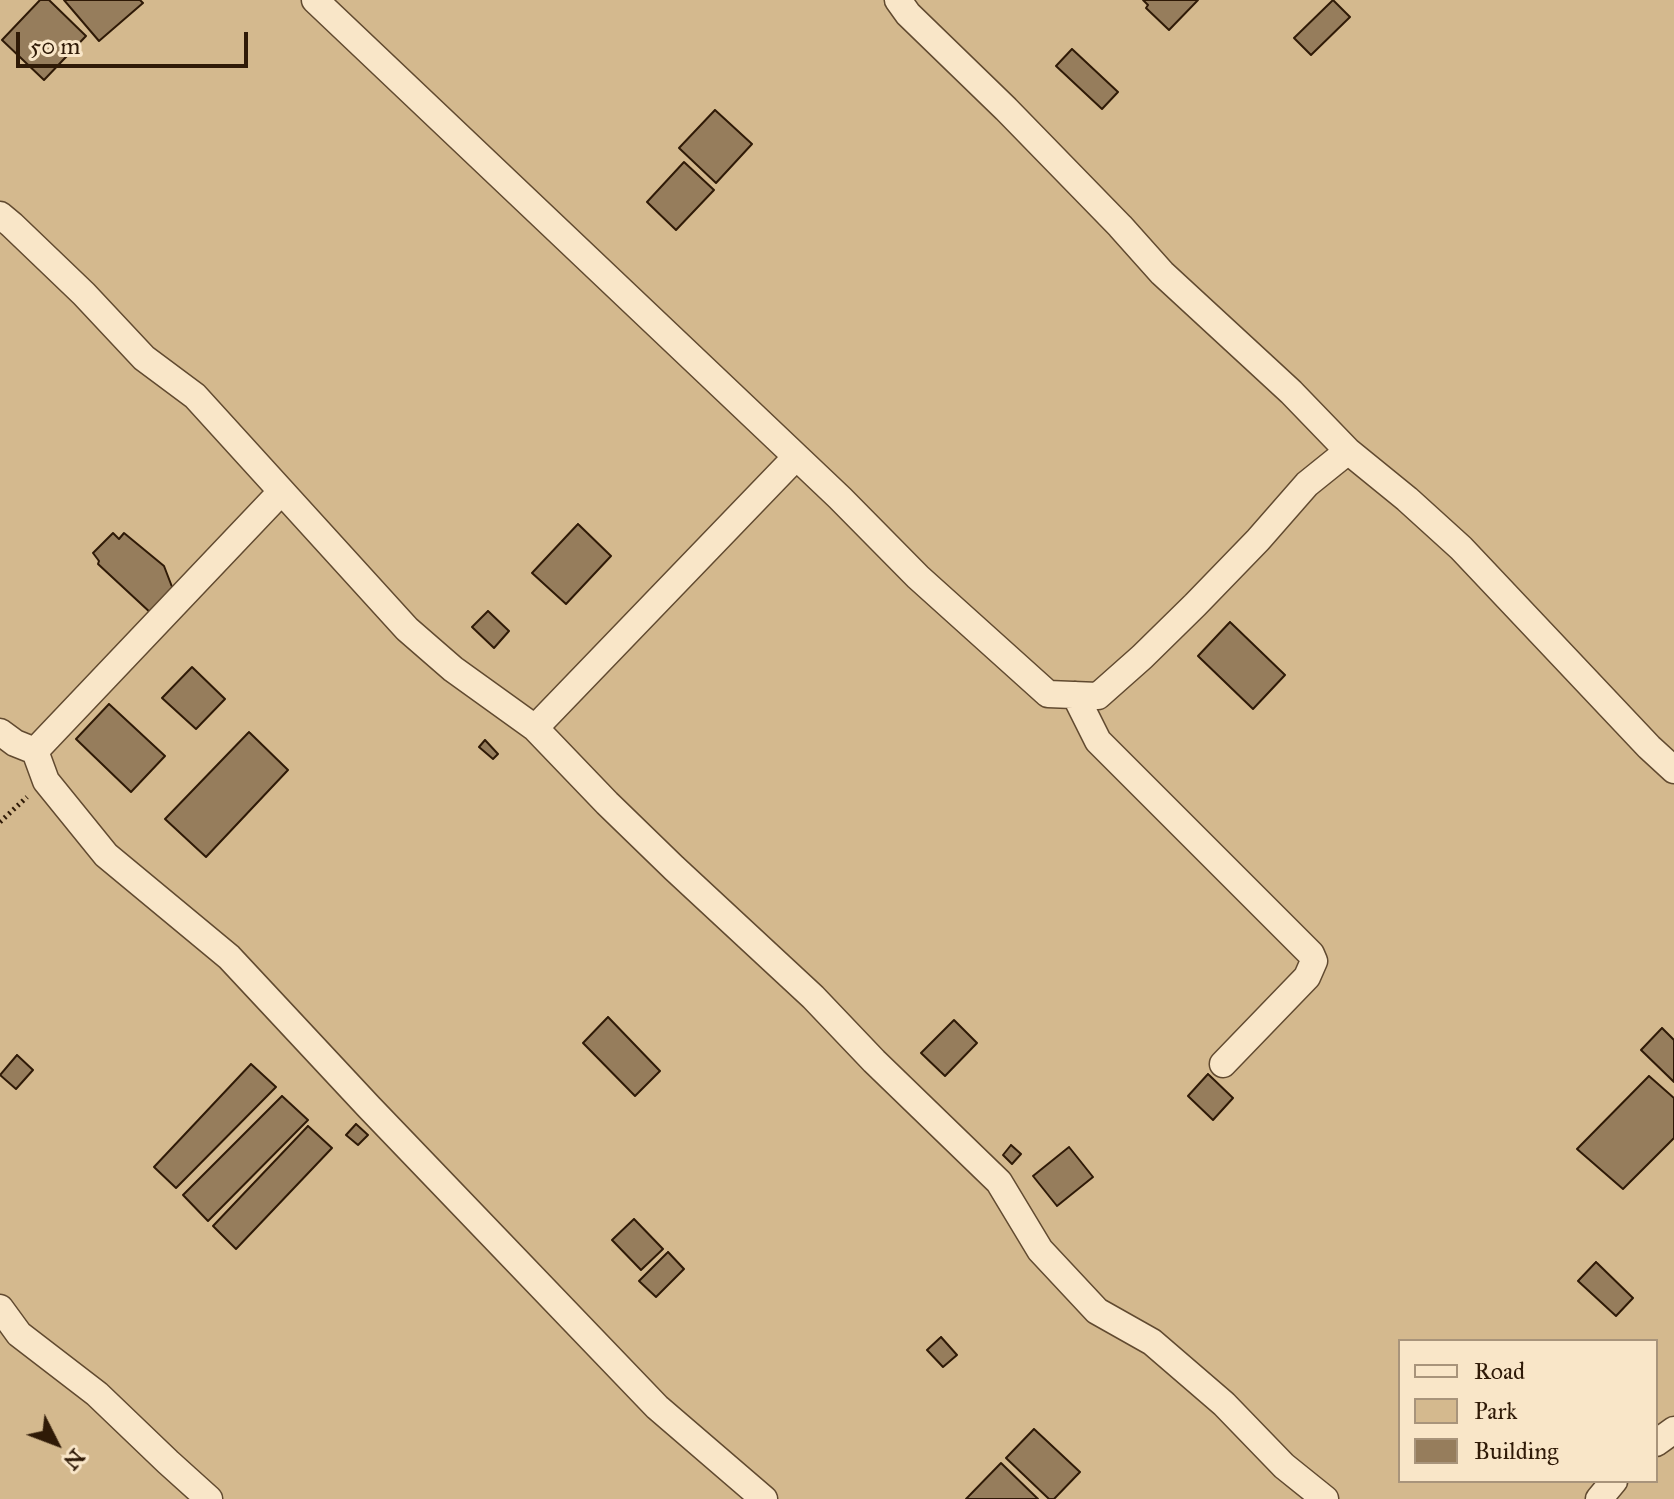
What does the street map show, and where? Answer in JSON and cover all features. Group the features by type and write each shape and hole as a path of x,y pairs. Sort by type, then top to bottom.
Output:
{"street":[{"path":"315,0 840,498 918,577 1048,694 1098,696 1195,605 1307,484 1348,451"},
{"path":"898,0 908,14 996,99 1162,273 1291,392 1348,451 1461,548 1674,770"},
{"path":"0,215 84,294 144,358 195,396 407,629 453,669 535,728 607,803 813,997 999,1182 1040,1250 1097,1311 1152,1342 1224,1404 1284,1466 1325,1499"},
{"path":"535,728 796,457"},
{"path":"35,751 281,492"},
{"path":"1075,695 1098,741 1311,954 1314,961 1307,977 1223,1064"},
{"path":"0,732 15,743 35,751 46,781 106,855 229,957 657,1407 764,1499"},
{"path":"0,1308 19,1334 97,1394 209,1499"},
{"path":"1599,1499 1612,1483"}],"green space":[{"path":"0,0 1674,0 1674,1499 0,1499"}],"building":[{"path":"40,0 49,0 86,36 44,80 2,40"},
{"path":"64,0 140,0 143,3 99,41"},
{"path":"1143,0 1198,0 1169,30 1146,8 1148,5"},
{"path":"1333,0 1350,17 1311,55 1294,38"},
{"path":"1072,49 1118,92 1102,109 1056,66"},
{"path":"715,110 752,144 716,183 679,148"},
{"path":"684,162 714,190 676,230 647,202"},
{"path":"578,524 611,556 566,604 532,573"},
{"path":"113,533 119,539 124,533 164,566 174,592 153,615 98,564 93,553"},
{"path":"488,611 509,631 494,648 472,627"},
{"path":"1230,622 1285,675 1253,709 1198,656"},
{"path":"192,667 225,699 196,729 162,698"},
{"path":"109,704 165,756 131,792 76,739"},
{"path":"249,732 288,770 206,857 165,819"},
{"path":"485,740 498,754 493,759 479,747"},
{"path":"608,1017 660,1071 635,1096 583,1043"},
{"path":"954,1020 977,1043 945,1076 921,1053"},
{"path":"1662,1028 1674,1040 1674,1082 1641,1050"},
{"path":"17,1055 33,1070 16,1089 0,1075"},
{"path":"251,1064 276,1087 176,1188 154,1167"},
{"path":"1208,1074 1233,1098 1213,1120 1188,1096"},
{"path":"1649,1076 1674,1098 1674,1138 1623,1189 1577,1149"},
{"path":"282,1096 308,1120 208,1221 183,1195"},
{"path":"356,1124 368,1135 358,1145 346,1135"},
{"path":"308,1126 332,1148 236,1249 213,1226"},
{"path":"1011,1145 1021,1154 1012,1164 1003,1155"},
{"path":"1069,1147 1093,1177 1057,1206 1033,1176"},
{"path":"634,1219 663,1249 641,1270 612,1240"},
{"path":"668,1252 684,1269 656,1297 639,1281"},
{"path":"1596,1262 1633,1298 1616,1316 1578,1281"},
{"path":"941,1337 957,1355 943,1367 927,1350"},
{"path":"1034,1429 1080,1472 1054,1499 1049,1499 1006,1458"},
{"path":"1001,1463 1038,1499 966,1499"}]}
